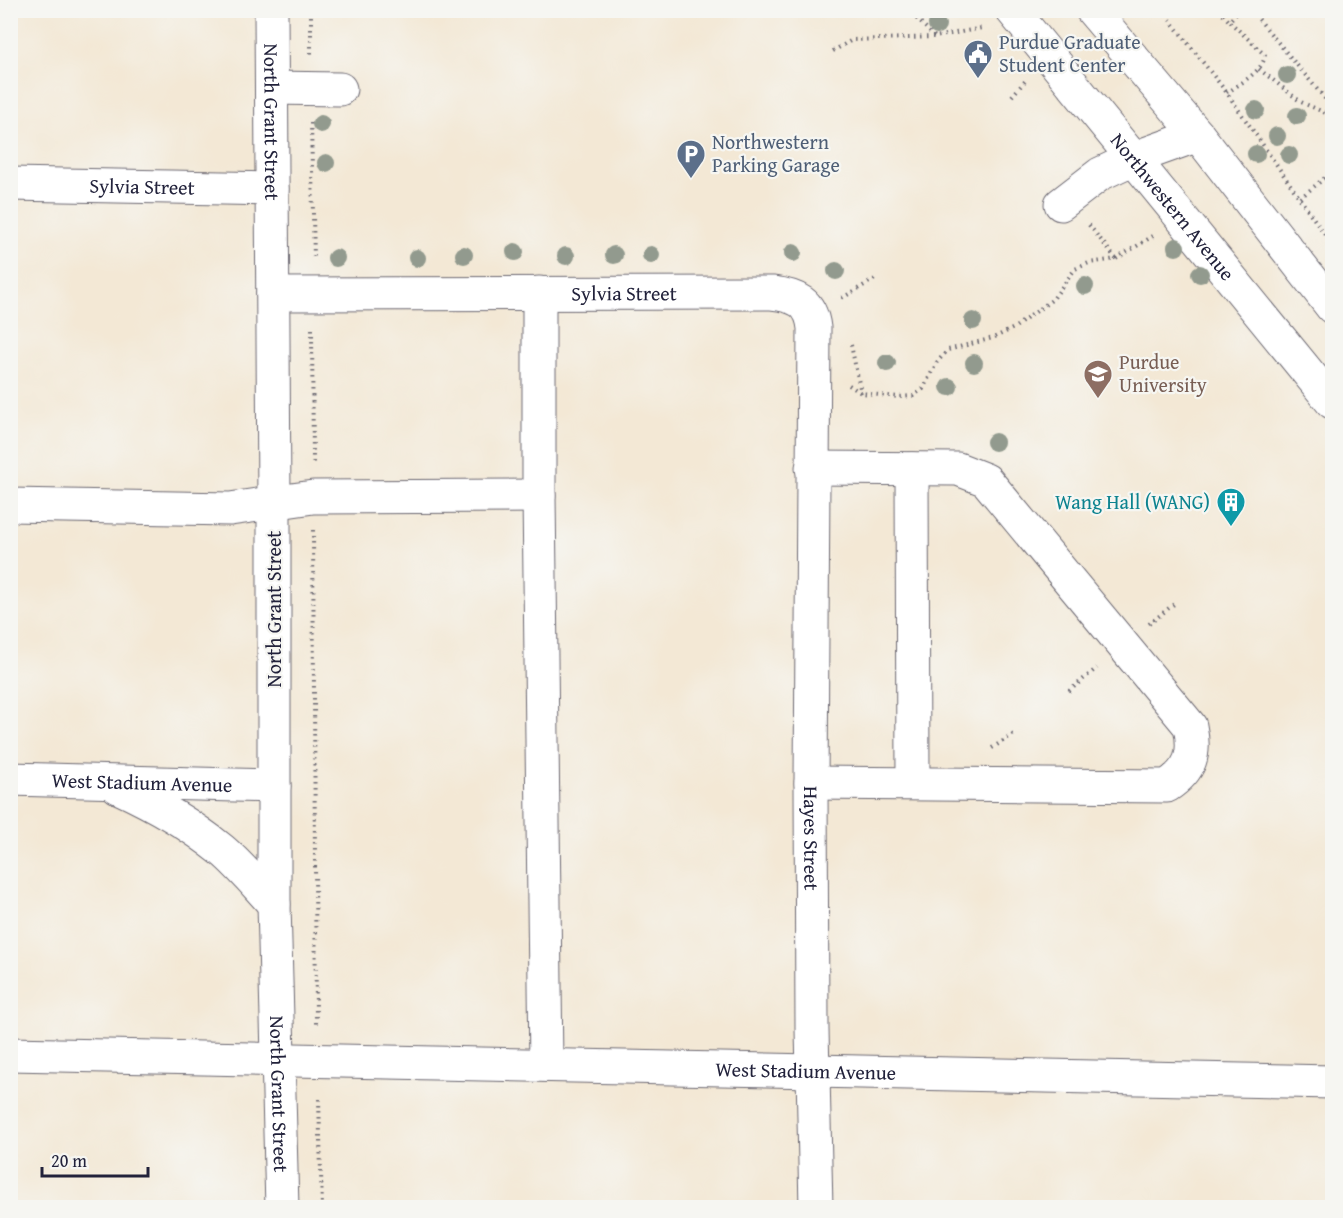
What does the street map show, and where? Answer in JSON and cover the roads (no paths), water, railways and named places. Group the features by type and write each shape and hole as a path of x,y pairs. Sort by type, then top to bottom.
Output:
{"street":[{"name":"North Grant Street","path":"271,10 274,904 282,1208"},
{"name":"Northwestern Avenue","path":"1012,10 1332,402"},
{"path":"1092,10 1198,135 1332,307"},
{"path":"272,88 326,89"},
{"path":"1072,210 1100,174 1134,158 1198,135"},
{"name":"Sylvia Street","path":"10,184 272,189"},
{"path":"539,293 539,496 546,1065"},
{"name":"Sylvia Street","path":"273,294 761,293 792,296 804,304 813,315 813,468"},
{"path":"811,783 1167,786 1181,777 1192,757 1194,743 1190,726 986,480 958,469 813,468"},
{"name":"Hayes Street","path":"813,468 811,783 816,1208"},
{"path":"912,469 914,783"},
{"path":"10,505 230,509 313,497 539,496"},
{"name":"West Stadium Avenue","path":"10,779 273,786"},
{"path":"108,782 153,803 196,830 223,852 274,904"},
{"name":"West Stadium Avenue","path":"10,1054 1332,1082"}],"place":[{"name":"Purdue Graduate Student Center","path":"978,80"},
{"name":"Northwestern Parking Garage","path":"691,180"},
{"name":"Purdue University","path":"1098,400"},
{"name":"Wang Hall (WANG)","path":"1231,528"}]}
